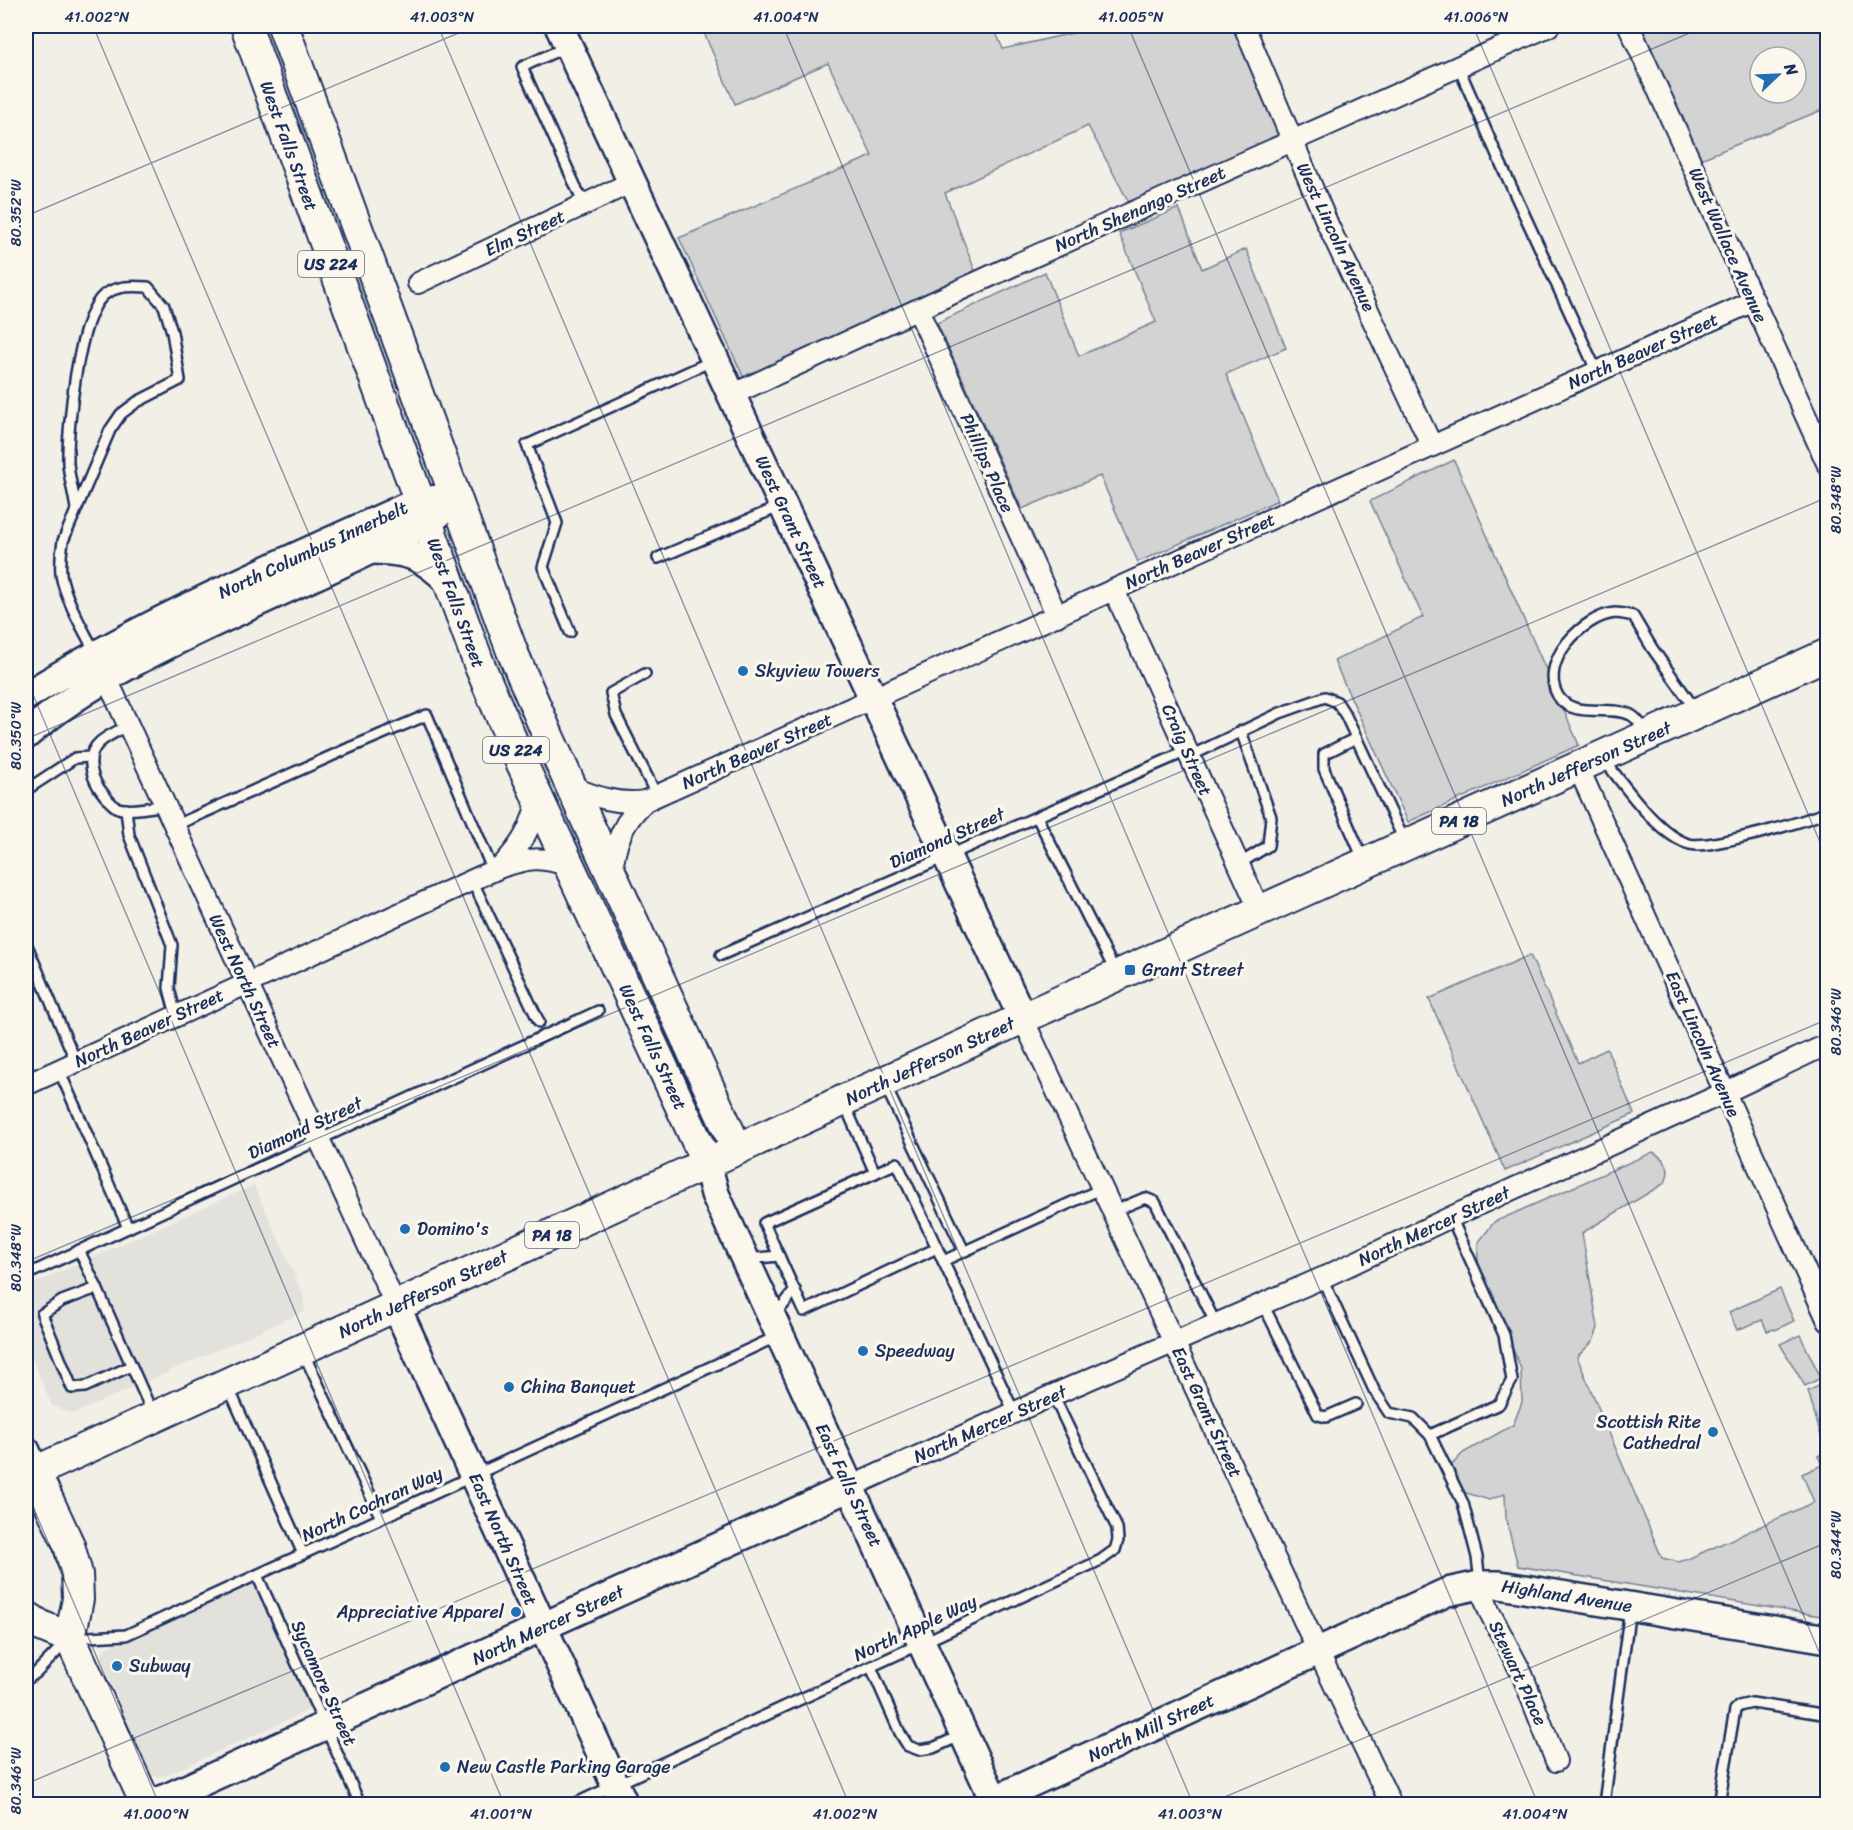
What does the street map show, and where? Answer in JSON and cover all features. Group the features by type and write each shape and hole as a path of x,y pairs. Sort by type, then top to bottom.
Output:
{"main road":[{"name":"West Falls Street","path":"246,26 483,675 707,1163"},
{"name":"West Falls Street","path":"283,26 512,651 737,1149"},
{"name":"North Jefferson Street","path":"29,1466 154,1417 1023,1018 1827,654"},
{"path":"29,1466 69,1545 77,1574 78,1599 70,1638 146,1804"},
{"path":"26,1616 41,1626 70,1638"}],"street":[{"name":"West Lincoln Avenue","path":"1244,26 1328,225 1432,446"},
{"name":"North Shenango Street","path":"731,395 1008,268 1549,26"},
{"name":"West Wallace Avenue","path":"1629,26 1827,465"},
{"name":"West Grant Street","path":"563,36 1023,1018"},
{"name":"Elm Street","path":"418,283 632,182"},
{"name":"North Beaver Street","path":"612,874 616,845 622,831 635,810 651,799 1754,301"},
{"name":"Phillips Place","path":"918,310 1057,615"},
{"name":"North Columbus Innerbelt","path":"26,735 62,705 101,666 181,611 456,498"},
{"name":"North Columbus Innerbelt","path":"26,696 101,666 156,650 370,550 423,513"},
{"path":"370,550 403,552 415,556 425,561 448,581"},
{"name":"Craig Street","path":"1114,590 1260,911"},
{"name":"West North Street","path":"101,666 396,1306"},
{"name":"East Lincoln Avenue","path":"1590,762 1724,1093 1827,1321"},
{"name":"North Beaver Street","path":"572,787 604,800 629,802 651,799"},
{"name":"North Beaver Street","path":"497,869 523,840 534,816 538,797"},
{"name":"North Beaver Street","path":"26,1085 497,869 534,858 569,866"},
{"name":"East Grant Street","path":"1023,1018 1391,1804"},
{"name":"North Mercer Street","path":"153,1804 1014,1412 1322,1278 1451,1216 1827,1044"},
{"name":"East Falls Street","path":"707,1163 716,1194 922,1642 992,1803"},
{"name":"East North Street","path":"396,1306 620,1795"},
{"name":"Highland Avenue","path":"1318,1651 1447,1592 1480,1585 1500,1585 1827,1639"},
{"name":"Stewart Place","path":"1480,1585 1490,1611 1522,1674 1556,1761"},
{"name":"North Mill Street","path":"992,1803 1318,1651"}],"lane":[{"path":"563,36 522,68 584,205"},
{"path":"1458,66 1597,372"},
{"path":"76,509 68,465 69,420 76,374 91,312 104,295 124,286 148,286 164,306 172,332 180,380 137,402 121,414 110,430 63,541 60,558 61,576 66,590 101,666"},
{"path":"570,632 543,567 557,523 526,445 715,360"},
{"path":"658,558 783,505"},
{"path":"1648,735 1633,716 1623,712 1574,709 1564,703 1557,694 1554,678 1557,660 1570,638 1593,621 1616,613 1634,616 1652,648 1699,713"},
{"path":"645,675 611,693 616,715 651,799"},
{"name":"Diamond Street","path":"721,955 1280,713 1325,697 1337,702 1346,716 1406,845"},
{"path":"174,826 427,716 497,869"},
{"path":"128,725 99,742 90,757 91,769 98,786 110,802 118,808 165,805"},
{"path":"1239,864 1268,846 1271,817 1241,731"},
{"path":"1356,738 1324,754 1324,769 1365,864"},
{"path":"26,790 75,758 90,757"},
{"path":"1590,762 1672,835 1690,844 1716,843 1765,832 1827,812"},
{"path":"126,809 129,835 172,945 169,988 176,1016"},
{"path":"1037,817 1117,976"},
{"path":"472,880 540,1022"},
{"path":"26,943 67,1066 128,1228"},
{"name":"Diamond Street","path":"26,1275 598,1011"},
{"path":"883,1082 964,1251"},
{"path":"843,1101 875,1173"},
{"path":"937,1248 804,1311 764,1223 897,1163 937,1248 1014,1412"},
{"path":"943,1261 1103,1188"},
{"path":"1114,1211 1145,1198 1155,1202 1216,1324"},
{"path":"1430,1435 1499,1404 1512,1380 1504,1335 1451,1216"},
{"path":"80,1250 154,1417"},
{"path":"746,1259 779,1256"},
{"path":"1322,1278 1374,1390 1389,1413 1413,1418 1430,1435 1463,1503 1477,1557 1480,1585"},
{"path":"97,1288 62,1301 42,1314 72,1388 85,1387 131,1366"},
{"path":"777,1327 795,1290"},
{"path":"1263,1304 1318,1415 1326,1417 1356,1404"},
{"name":"North Cochran Way","path":"70,1638 126,1635 475,1475 777,1327"},
{"path":"302,1349 381,1518"},
{"path":"227,1384 303,1554"},
{"name":"North Apple Way","path":"573,1804 620,1795 922,1642 1101,1560 1115,1550 1118,1528 1053,1395"},
{"name":"Sycamore Street","path":"257,1575 360,1804"},
{"path":"1604,1804 1630,1606"},
{"path":"26,1680 70,1638"},
{"path":"872,1667 900,1733 908,1746 919,1750 933,1748 963,1734"},
{"path":"1719,1804 1735,1710 1739,1706 1752,1703 1827,1715"}],"shaded area":[{"path":"701,26 993,26 1003,49 1103,26 1243,26 1293,142 1134,212 1088,126 945,193 979,281 748,387 679,238 872,156 828,63 735,104"},
{"path":"1627,26 1827,26 1827,108 1691,163"},
{"path":"1179,208 1202,269 1246,249 1286,348 1226,374 1278,500 1138,562 1100,476 1022,509 937,323 1045,272 1079,356 1156,322 1119,233"},
{"path":"1454,460 1579,745 1408,822 1334,661 1423,617 1370,501"},
{"path":"1530,955 1578,1063 1607,1049 1634,1114 1505,1171 1429,999"},
{"path":"1653,1152 1661,1158 1668,1169 1665,1183 1582,1233 1598,1328 1593,1341 1577,1357 1662,1558 1679,1562 1688,1559 1814,1502 1802,1474 1822,1465 1818,1456 1827,1452 1827,1617 1518,1566 1506,1519 1505,1494 1489,1500 1460,1491 1450,1467 1463,1453 1513,1425 1522,1402 1521,1369 1478,1263 1478,1243 1494,1222"},
{"path":"254,1185 303,1294 305,1311 73,1414 52,1406 26,1345 26,1287"},
{"path":"1780,1289 1794,1321 1775,1330 1767,1331 1762,1320 1737,1330 1729,1312"},
{"path":"1800,1335 1821,1378 1805,1386 1780,1344"},
{"path":"1823,1384 1827,1394 1828,1434 1821,1436 1808,1391"},
{"path":"260,1580 316,1707 162,1777 151,1776 100,1658 105,1648"}],"place":[{"name":"Skyview Towers","path":"743,671"},
{"name":"Grant Street","path":"1130,970"},
{"name":"Domino's","path":"405,1229"},
{"name":"Speedway","path":"863,1351"},
{"name":"China Banquet","path":"509,1387"},
{"name":"Scottish Rite Cathedral","path":"1713,1432"},
{"name":"Appreciative Apparel","path":"516,1612"},
{"name":"Subway","path":"117,1666"},
{"name":"New Castle Parking Garage","path":"445,1767"}]}
